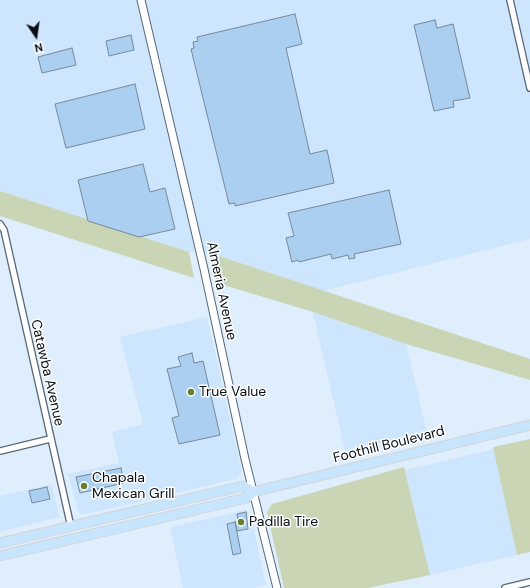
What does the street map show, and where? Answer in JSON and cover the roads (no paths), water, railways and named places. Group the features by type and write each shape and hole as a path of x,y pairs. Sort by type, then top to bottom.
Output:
{"main road":[{"name":"Foothill Boulevard","path":"0,556 246,498 254,492 530,425"},
{"name":"Foothill Boulevard","path":"0,544 243,486 254,492"}],"street":[{"name":"Almeria Avenue","path":"141,0 204,269 243,452 277,588"},
{"path":"510,0 530,88"},
{"name":"Catawba Avenue","path":"0,224 4,230 71,527"},
{"path":"0,451 50,439"},
{"path":"505,588 530,582"}],"place":[{"name":"True Value","path":"191,392"},
{"name":"Chapala Mexican Grill","path":"84,486"},
{"name":"Padilla Tire","path":"241,522"}]}
